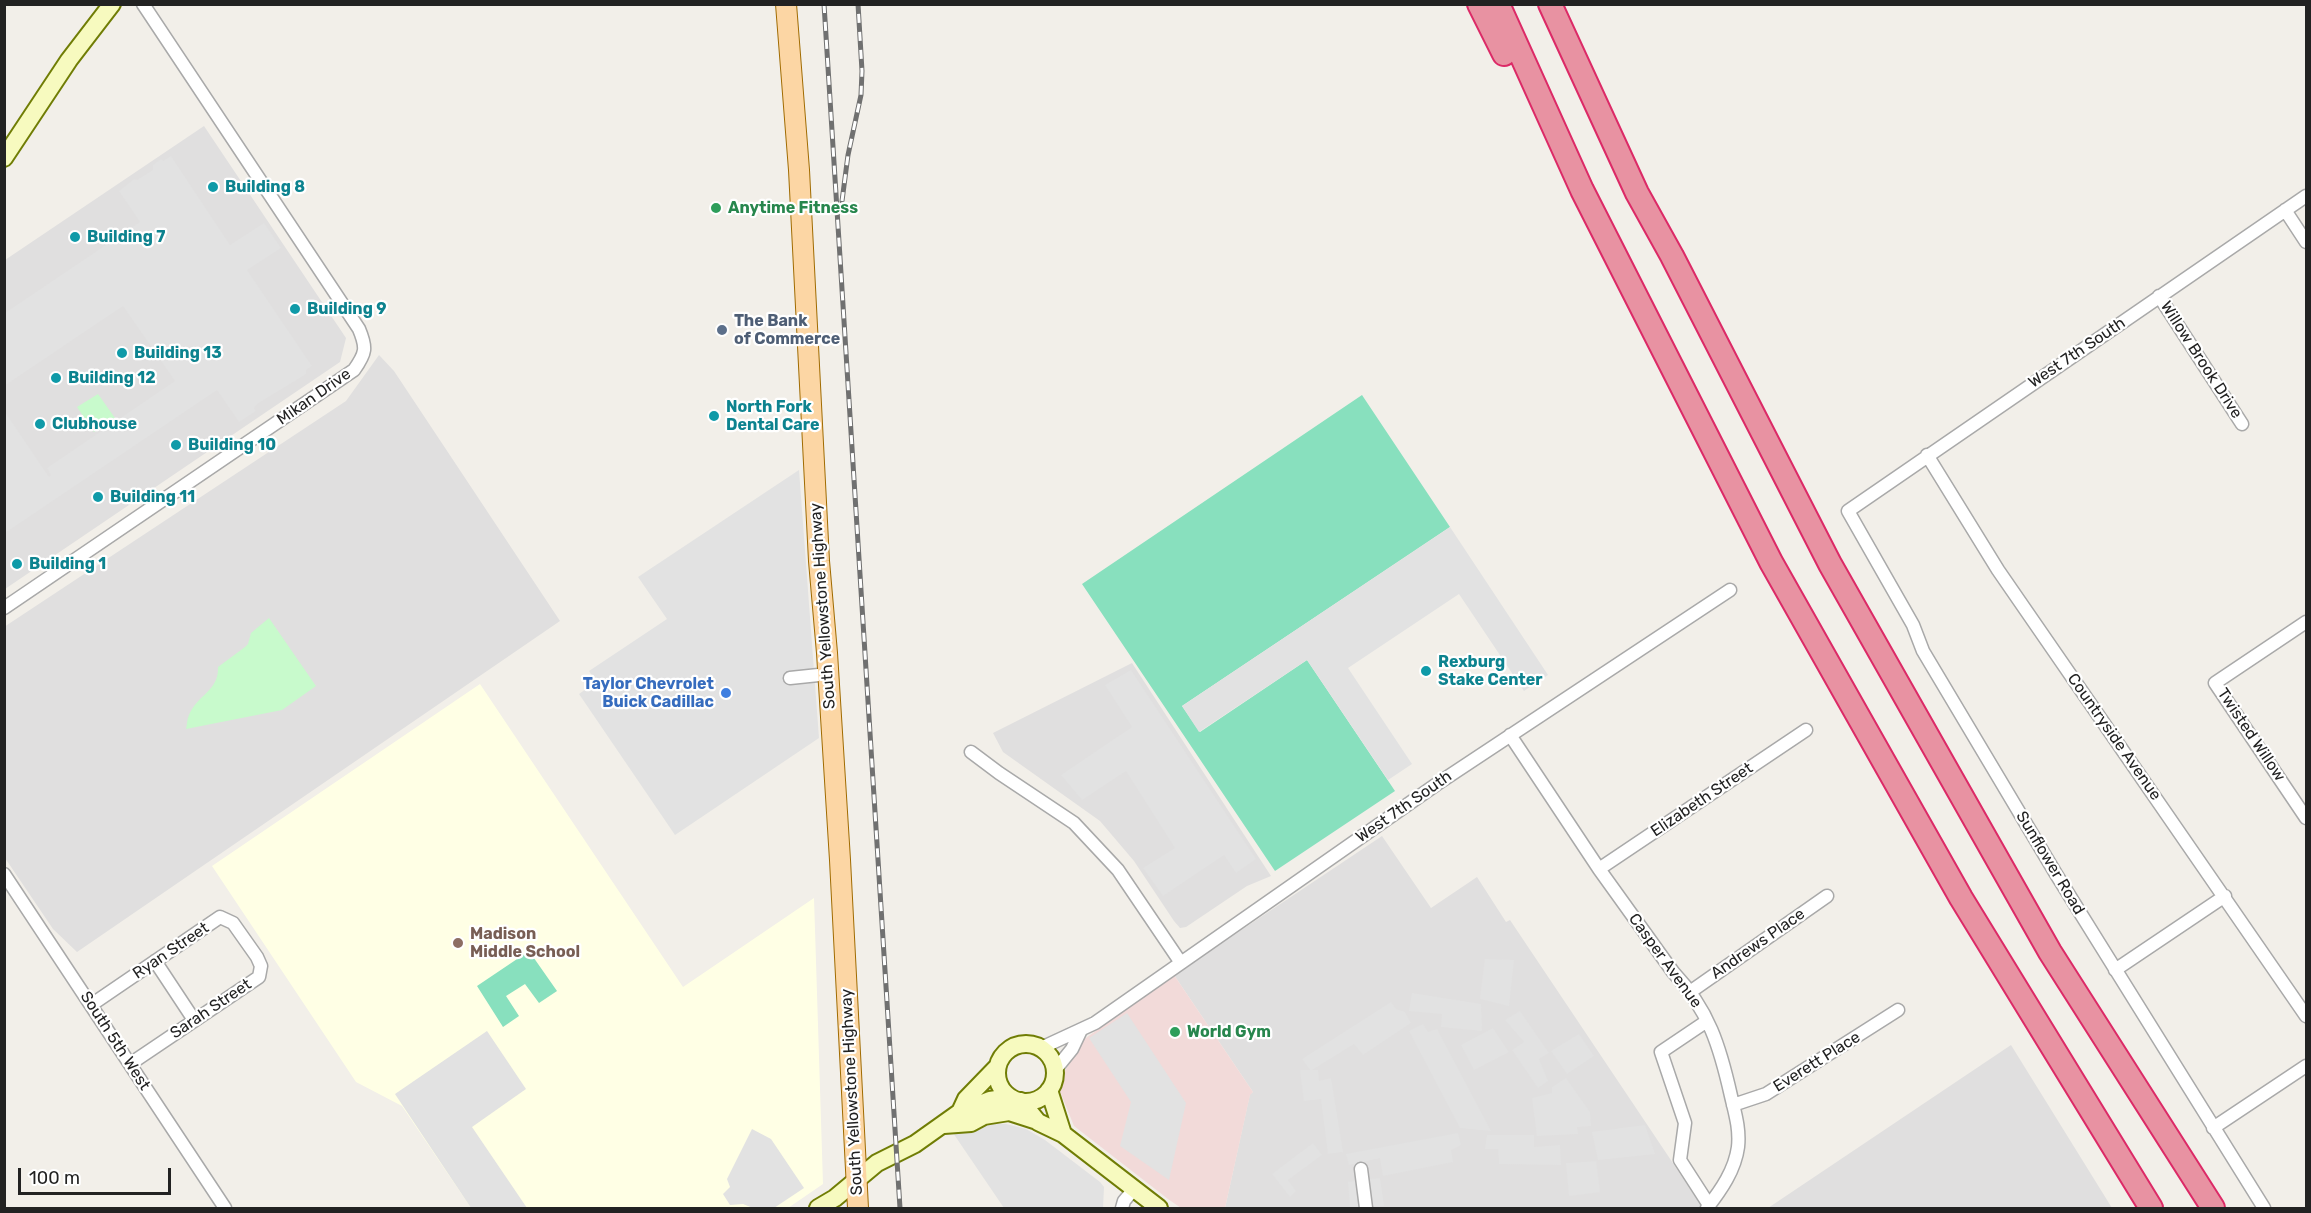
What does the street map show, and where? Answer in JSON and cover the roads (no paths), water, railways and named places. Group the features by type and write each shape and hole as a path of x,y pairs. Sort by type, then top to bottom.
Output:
{"highway":[{"path":"1479,4 1579,207 1622,287 1674,372"},
{"path":"1498,4 1582,190 1771,562 1961,898 2151,1209"},
{"path":"1550,4 1637,193 1672,256 1830,564 2050,952 2213,1209"},
{"path":"1566,4 1637,193"}],"main road":[{"name":"South Yellowstone Highway","path":"786,4 799,170 819,561 828,674 858,1209"}],"street":[{"path":"4,158 69,60 112,4"},
{"name":"Mikan Drive","path":"4,608 354,370 362,358 366,344 359,329 143,4"},
{"name":"West 7th South","path":"1848,511 2307,196"},
{"path":"2285,210 2307,242"},
{"name":"Willow Brook Drive","path":"2159,296 2242,424"},
{"name":"Countryside Avenue","path":"1927,455 1998,570 2307,1016"},
{"name":"Sunflower Road","path":"1848,511 1913,625 1923,651 2115,970 2264,1209"},
{"name":"West 7th South","path":"1041,1048 1081,1030 1414,800 1730,590"},
{"name":"Twisted Willow","path":"2307,622 2215,683 2307,818"},
{"path":"790,678 828,674"},
{"name":"Elizabeth Street","path":"1599,869 1806,730"},
{"name":"Casper Avenue","path":"1510,735 1599,869 1690,992 1721,1051 1738,1126 1738,1147 1733,1165 1721,1189 1708,1207"},
{"path":"971,752 1074,823 1118,870 1181,963"},
{"name":"South 5th West","path":"4,874 225,1209"},
{"name":"Andrews Place","path":"1690,992 1827,896"},
{"path":"2115,970 2225,896"},
{"name":"Ryan Street","path":"91,1005 220,917 233,923 246,941"},
{"name":"Sarah Street","path":"130,1064 259,977 261,966 246,941"},
{"path":"155,961 194,1020"},
{"name":"Everett Place","path":"1733,1105 1766,1094 1898,1010"},
{"path":"1707,1021 1661,1052 1685,1124 1680,1160 1708,1207"},
{"name":"West 7th South","path":"1055,1070 1072,1049 1081,1030"},
{"path":"818,1209 877,1163 915,1144 960,1112 990,1100 1037,1100 1049,1090 1054,1079 1053,1061 1041,1048 1030,1044 1011,1047 1003,1053 997,1067 966,1099 960,1112"},
{"path":"2213,1128 2307,1066"},
{"path":"997,1067 998,1082 1038,1122"},
{"path":"1049,1090 1064,1134"},
{"path":"943,1125 971,1123 984,1116 1009,1112 1038,1122 1064,1134 1159,1209"},
{"path":"1361,1169 1366,1209"},
{"path":"1122,1209 1124,1201 1134,1189"}],"railway":[{"path":"824,4 900,1208"},
{"path":"842,201 848,155 861,95 858,4"}],"place":[{"name":"Building 8","path":"213,187"},
{"name":"Anytime Fitness","path":"716,208"},
{"name":"Building 7","path":"75,237"},
{"name":"Building 9","path":"295,309"},
{"name":"The Bank of Commerce","path":"722,330"},
{"name":"Building 13","path":"122,353"},
{"name":"Building 12","path":"56,378"},
{"name":"North Fork Dental Care","path":"714,416"},
{"name":"Clubhouse","path":"40,424"},
{"name":"Building 10","path":"176,445"},
{"name":"Building 11","path":"98,497"},
{"name":"Building 1","path":"17,564"},
{"name":"Rexburg Stake Center","path":"1426,671"},
{"name":"Taylor Chevrolet Buick Cadillac","path":"726,693"},
{"name":"Madison Middle School","path":"458,943"},
{"name":"World Gym","path":"1175,1032"}]}
